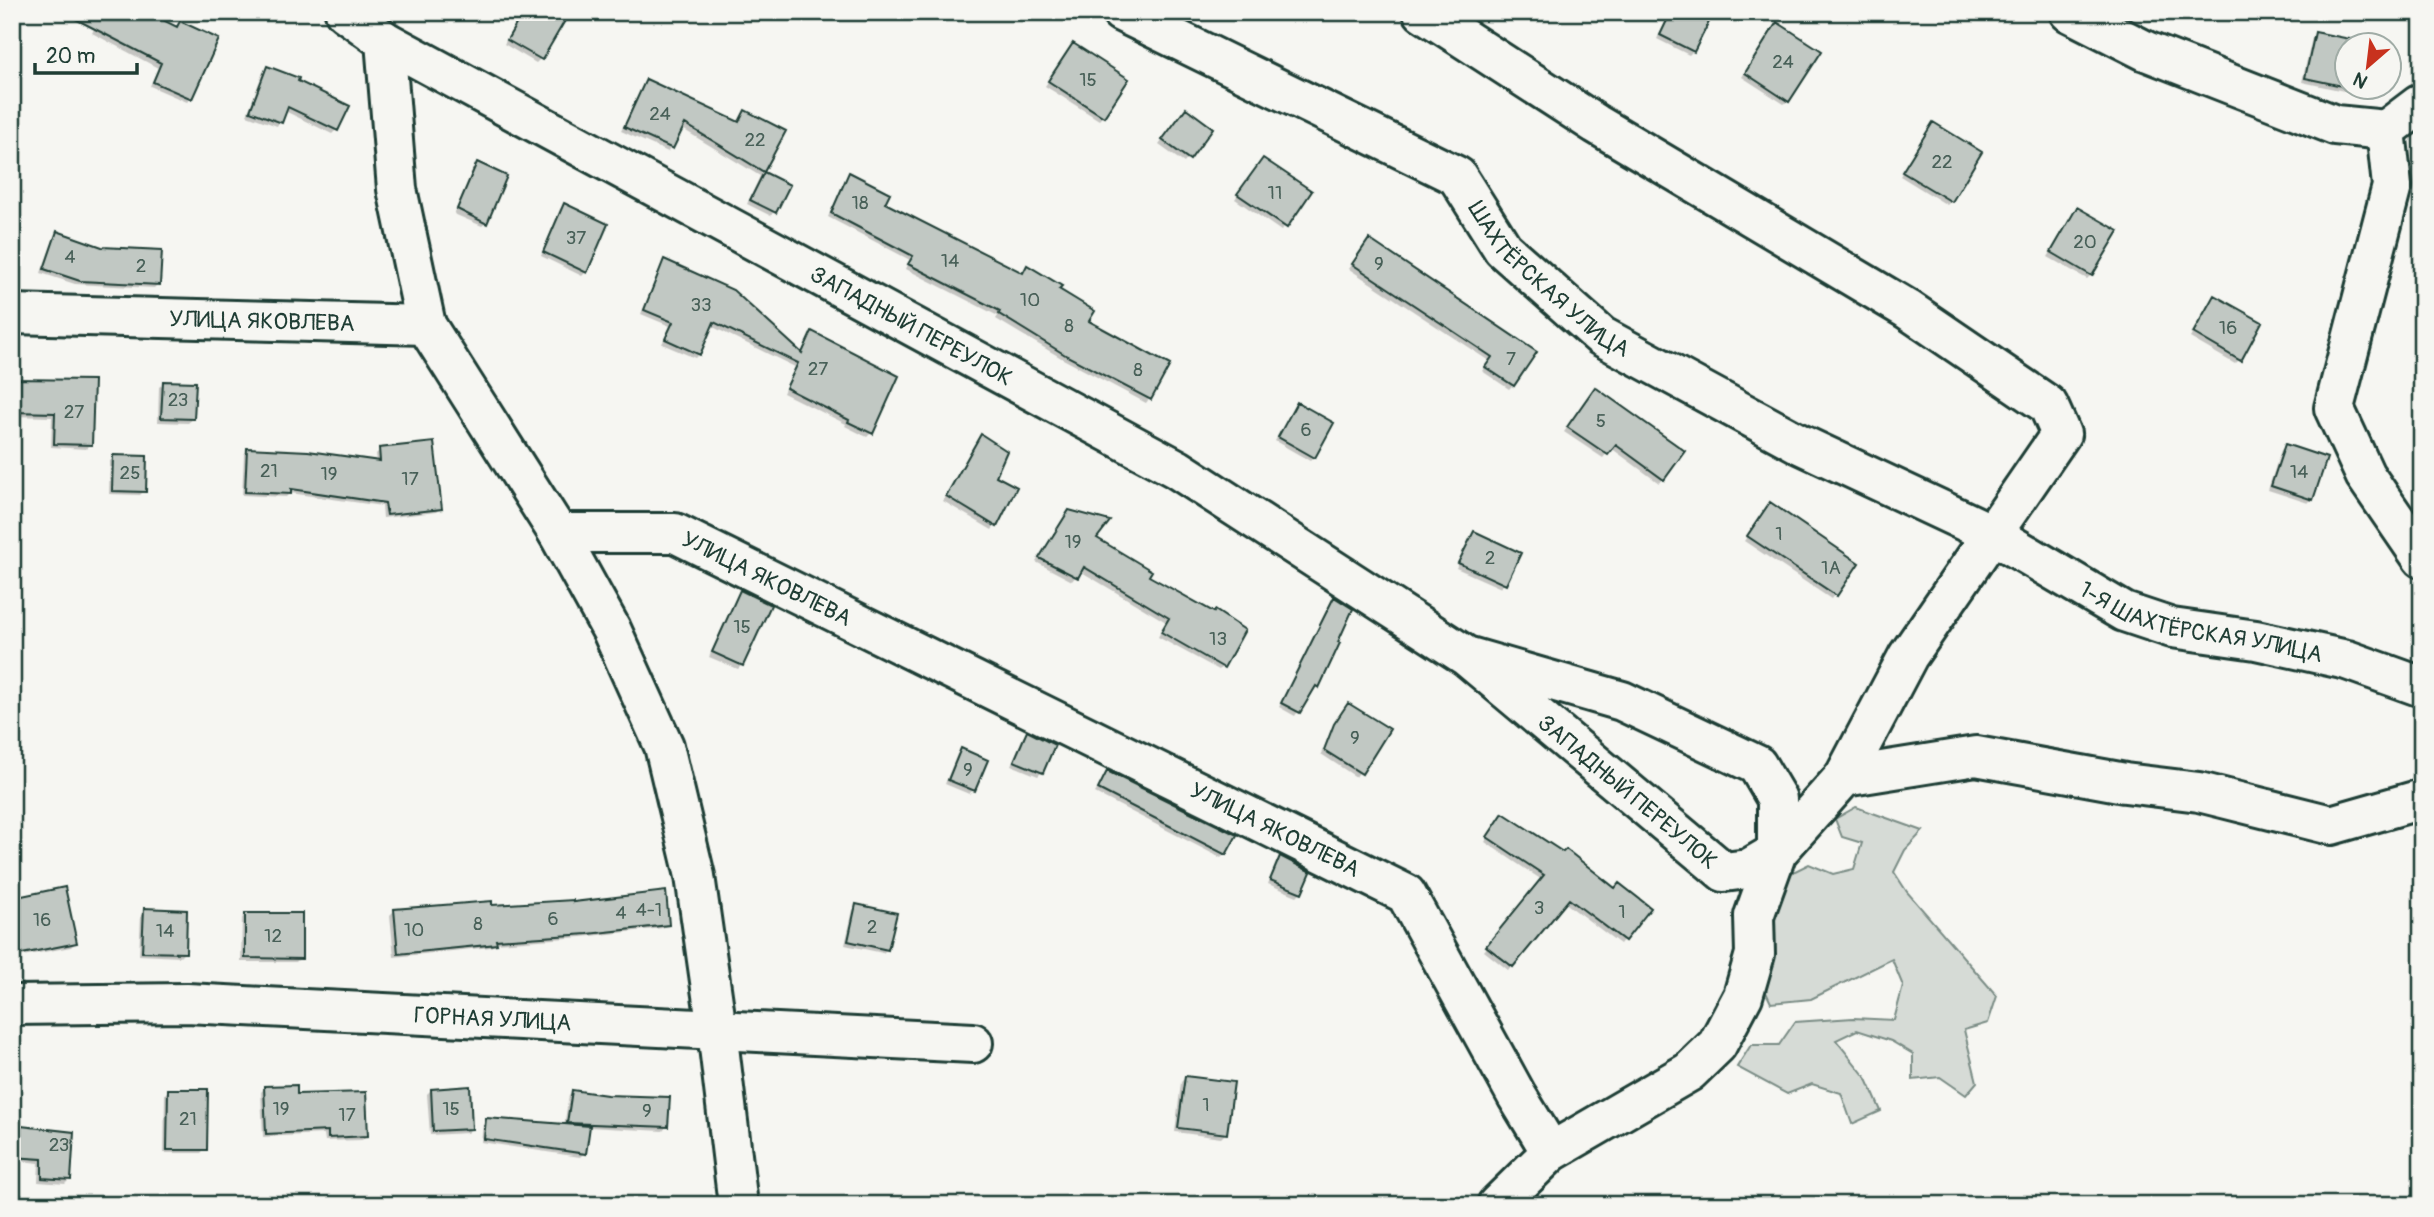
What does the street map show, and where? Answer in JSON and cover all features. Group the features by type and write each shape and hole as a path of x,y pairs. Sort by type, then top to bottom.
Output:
{"street":[{"name":"ЗАПАДНЫЙ ПЕРЕУЛОК","path":"345,12 385,41 1177,469 1466,656 1724,872 1748,869 1777,852 1777,799 1757,765 1622,701 1466,656"},
{"name":"ШАХТЁРСКАЯ УЛИЦА","path":"1121,12 1457,176 1503,249 1601,336 1800,444 1992,534"},
{"path":"1423,12 1597,124 1907,309 2048,405 2061,434 1908,656 1844,777 1777,852 1754,916 1755,954 1743,996 1717,1045 1689,1072 1551,1152 1497,1205"},
{"path":"2069,12 2146,51 2335,125 2386,130 2418,104 2422,105"},
{"path":"385,41 397,189 426,325 558,533 611,629 664,746 695,876 738,1205"},
{"path":"2386,130 2392,186 2334,408 2365,475 2422,558"},
{"name":"УЛИЦА ЯКОВЛЕВА","path":"12,314 426,325"},
{"name":"УЛИЦА ЯКОВЛЕВА","path":"558,533 676,533 1406,894 1551,1152"},
{"name":"1-Я ШАХТЁРСКАЯ УЛИЦА","path":"1992,534 2124,612 2172,628 2256,640 2347,660 2422,687"},
{"path":"1844,777 1976,756 2125,783 2199,792 2331,825 2422,799"},
{"path":"1724,872 1754,916"},
{"name":"ГОРНАЯ УЛИЦА","path":"12,1005 187,1003 973,1043"}],"shaded area":[{"path":"1856,807 1923,831 1905,850 1894,872 1907,892 1997,996 1988,1023 1964,1030 1977,1082 1966,1095 1940,1077 1913,1080 1913,1054 1891,1041 1857,1030 1836,1040 1867,1079 1881,1111 1852,1124 1841,1093 1812,1084 1787,1094 1737,1067 1751,1045 1779,1045 1795,1022 1853,1018 1894,1020 1903,986 1892,959 1811,999 1771,1003 1762,984 1770,919 1783,877 1809,864 1833,874 1854,869 1862,843 1842,837 1835,819"}],"building":[{"path":"62,12 147,12 177,27 180,21 219,39 192,99 153,82 161,63"},
{"path":"523,12 570,12 542,60 507,40"},
{"path":"1671,12 1714,12 1694,52 1660,35"},
{"path":"1777,22 1822,51 1789,102 1745,73"},
{"path":"2315,32 2332,35 2332,84 2305,78"},
{"path":"1073,43 1129,79 1104,117 1048,81"},
{"path":"267,66 299,78 298,81 350,106 338,131 288,107 282,123 250,111"},
{"path":"646,79 739,122 745,110 786,131 764,172 685,124 673,149 624,127"},
{"path":"1186,108 1213,128 1190,160 1162,140"},
{"path":"1933,122 1982,152 1952,202 1902,172"},
{"path":"1263,158 1312,191 1287,228 1237,194"},
{"path":"477,162 507,176 487,224 457,209"},
{"path":"764,172 790,185 776,213 750,200"},
{"path":"849,172 890,193 885,203 1023,273 1027,265 1062,286 1059,289 1095,311 1089,321 1170,365 1151,400 1067,356 999,314 1000,311 908,264 913,256 831,213"},
{"path":"564,203 608,224 587,273 543,252"},
{"path":"2077,207 2119,231 2092,276 2051,252"},
{"path":"57,231 102,247 162,250 160,285 80,281 44,269"},
{"path":"1369,239 1537,352 1514,386 1485,367 1492,357 1352,264"},
{"path":"664,259 733,290 802,353 812,331 899,376 873,434 786,388 798,363 714,322 700,355 665,339 673,322 644,310"},
{"path":"2214,295 2262,322 2241,361 2193,333"},
{"path":"12,379 94,380 92,445 54,444 55,413 12,412"},
{"path":"163,381 196,382 194,419 161,418"},
{"path":"1595,387 1685,451 1664,480 1616,445 1608,455 1567,427"},
{"path":"1297,402 1334,423 1315,458 1278,437"},
{"path":"981,434 1007,451 996,476 1017,487 997,527 946,496"},
{"path":"434,442 442,509 387,515 385,503 291,489 291,494 245,492 247,448 308,451 380,461 379,448"},
{"path":"2285,444 2327,458 2313,500 2271,486"},
{"path":"113,455 147,456 146,492 112,491"},
{"path":"1770,502 1859,563 1837,596 1747,536"},
{"path":"1069,510 1110,521 1097,538 1152,571 1149,576 1214,612 1215,610 1245,630 1224,668 1161,632 1169,618 1084,567 1078,578 1039,558"},
{"path":"1474,531 1521,553 1506,585 1458,563"},
{"path":"740,590 771,605 743,666 712,652"},
{"path":"1334,597 1353,609 1319,688 1316,686 1300,713 1281,703"},
{"path":"1348,703 1390,729 1362,774 1324,750 1334,724"},
{"path":"1027,731 1055,745 1043,773 1014,761"},
{"path":"961,748 988,760 975,791 948,780"},
{"path":"1107,771 1237,835 1226,855 1098,789"},
{"path":"1503,813 1563,852 1566,849 1615,888 1619,883 1651,908 1625,941 1569,899 1513,967 1486,946 1544,875 1487,837"},
{"path":"1280,856 1311,872 1302,893 1270,880"},
{"path":"65,887 77,943 12,956 12,898"},
{"path":"666,891 669,925 496,940 497,944 398,954 394,909 492,901 492,905 573,902"},
{"path":"856,904 897,913 888,950 848,941"},
{"path":"144,908 187,910 186,953 142,952"},
{"path":"245,913 302,913 302,959 245,958"},
{"path":"1185,1076 1234,1082 1227,1134 1178,1128"},
{"path":"297,1085 297,1094 366,1092 368,1136 328,1138 328,1131 266,1134 264,1086"},
{"path":"470,1086 472,1129 433,1131 431,1089"},
{"path":"168,1089 208,1089 207,1150 167,1150"},
{"path":"572,1090 607,1095 670,1097 668,1127 567,1123"},
{"path":"486,1118 590,1126 586,1154 484,1139"},
{"path":"12,1125 74,1132 71,1180 42,1178 42,1159 12,1157"}]}
